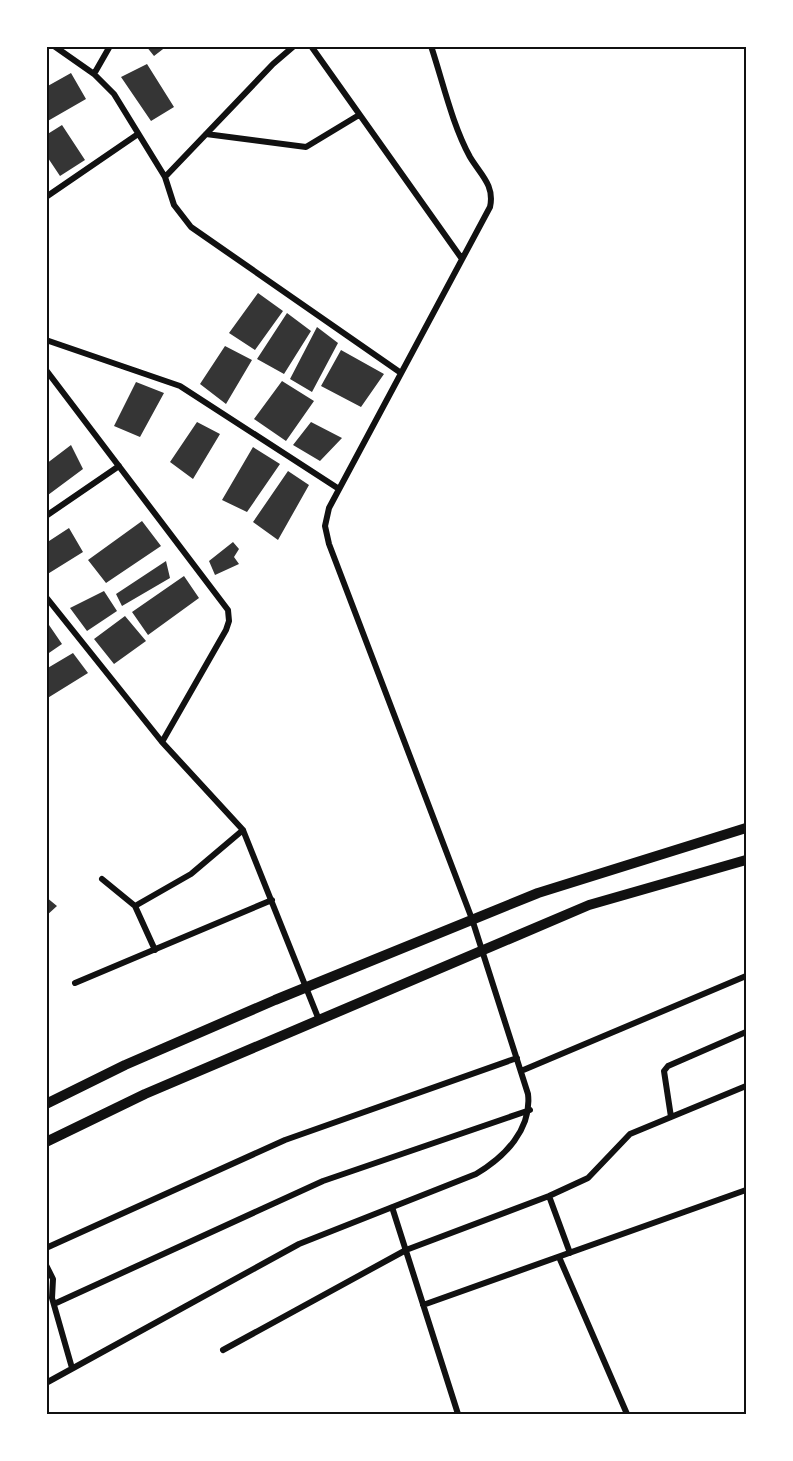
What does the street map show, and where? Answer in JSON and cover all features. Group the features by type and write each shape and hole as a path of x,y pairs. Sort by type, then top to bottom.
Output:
{"street":[{"path":"54,46 94,74 114,94 165,177 174,205 191,227 401,373"},
{"path":"94,74 110,46"},
{"path":"165,177 281,56 294,46"},
{"path":"311,46 462,260"},
{"path":"46,1383 299,1244 488,1167 513,1143 530,1110 521,1071 472,919 329,544 326,526 327,517 339,489 490,207 493,197 466,149 431,46"},
{"path":"206,134 306,147 359,115"},
{"path":"46,197 138,134"},
{"path":"46,339 180,386 339,489"},
{"path":"46,370 228,610 229,621 226,630 162,742"},
{"path":"46,516 119,466"},
{"path":"46,597 162,742 243,830 319,1020"},
{"path":"46,1104 125,1065 472,919 549,889 747,828"},
{"path":"135,906 191,874 243,830"},
{"path":"46,1142 144,1094 589,905 747,860"},
{"path":"102,879 135,906 155,950"},
{"path":"75,983 272,900"},
{"path":"521,1071 747,976"},
{"path":"671,1117 664,1071 668,1066 747,1032"},
{"path":"46,1248 285,1140 517,1058"},
{"path":"224,1350 406,1250 549,1196 588,1178 630,1134 747,1086"},
{"path":"54,1304 323,1181 530,1110"},
{"path":"423,1305 747,1191"},
{"path":"549,1196 570,1253"},
{"path":"392,1207 458,1414"},
{"path":"559,1257 627,1414"},
{"path":"46,1265 53,1279 54,1304 72,1368"}],"building":[{"path":"146,46 167,46 154,56"},
{"path":"147,64 174,107 151,121 121,77"},
{"path":"71,73 86,99 46,122 46,87"},
{"path":"62,125 85,160 60,176 46,155 46,135"},
{"path":"258,293 283,311 255,350 229,333"},
{"path":"287,313 311,331 284,374 257,359"},
{"path":"317,327 338,343 312,392 290,379"},
{"path":"225,346 252,360 226,404 200,384"},
{"path":"341,350 384,374 361,407 321,386"},
{"path":"282,381 314,401 286,441 254,419"},
{"path":"136,382 164,393 140,437 114,426"},
{"path":"197,422 220,434 193,479 170,462"},
{"path":"311,422 342,438 320,461 293,445"},
{"path":"71,445 83,469 48,495 46,464"},
{"path":"253,447 280,464 247,512 222,500"},
{"path":"288,471 309,485 278,540 253,522"},
{"path":"142,521 161,546 106,583 88,560"},
{"path":"69,528 83,552 46,575 46,543"},
{"path":"233,542 239,549 234,557 239,564 215,575 209,561"},
{"path":"166,561 170,578 122,606 116,594"},
{"path":"184,576 199,598 148,635 132,612"},
{"path":"104,591 117,611 87,631 70,608"},
{"path":"125,616 146,641 114,664 94,639"},
{"path":"49,625 62,644 46,655 46,626"},
{"path":"73,653 88,673 46,699 46,669"},
{"path":"46,897 57,906 46,916"}]}
